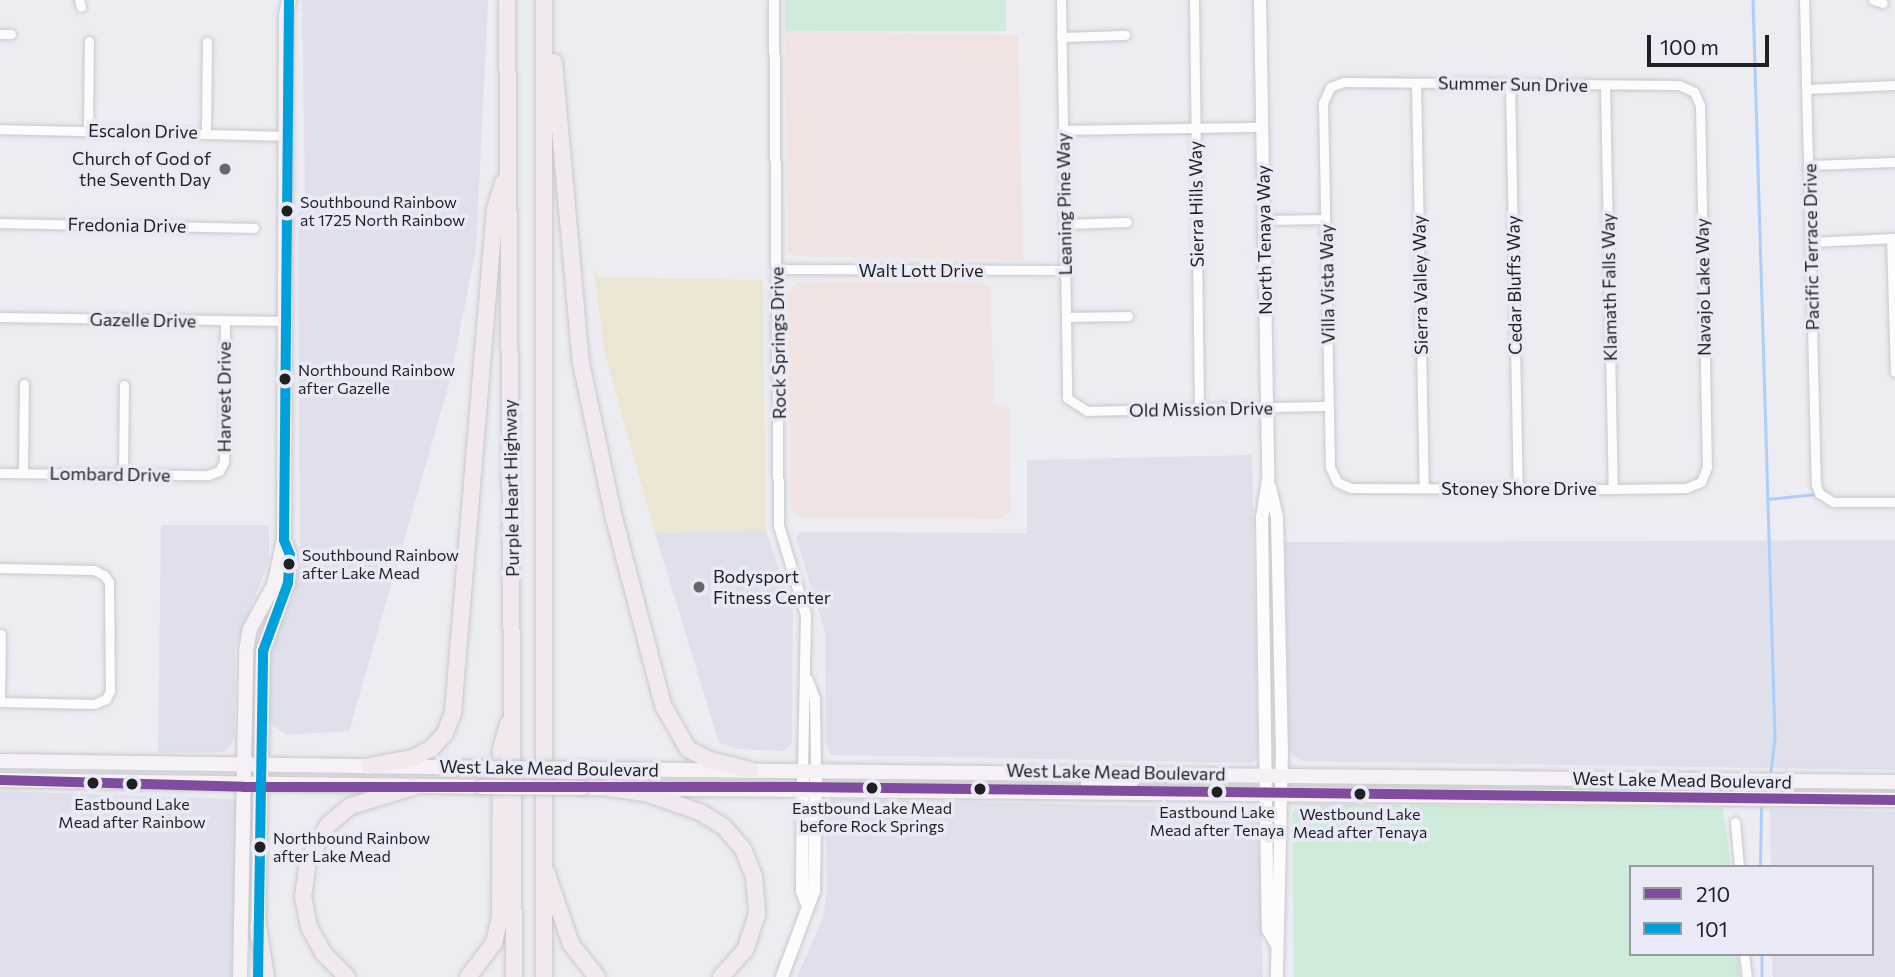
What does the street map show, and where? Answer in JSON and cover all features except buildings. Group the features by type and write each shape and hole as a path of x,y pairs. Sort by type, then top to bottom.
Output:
{"highway":[{"name":"Purple Heart Highway","path":"507,0 514,977"},
{"name":"Purple Heart Highway","path":"544,0 544,977"},
{"path":"554,0 557,119 581,363 614,518 673,728 696,754 750,770"},
{"path":"369,766 413,758 432,748 445,733 453,713 495,209 507,167"},
{"path":"468,977 494,943 498,928 501,749 513,705"},
{"path":"348,977 324,954 309,927 303,897 308,860 328,825 351,806 413,787"},
{"path":"609,788 645,793 700,811 724,827 743,849 754,876 757,914 745,950 722,977"},
{"path":"543,862 568,938 597,977"},
{"path":"258,926 266,977"},
{"path":"460,977 481,956 498,928"}],"main road":[{"path":"281,0 286,15"},
{"path":"240,977 247,641 274,585 284,540 286,15 289,0"},
{"name":"North Tenaya Way","path":"1260,0 1268,480 1262,517 1273,773"},
{"name":"North Tenaya Way","path":"1268,480 1277,517 1278,549 1279,610 1268,930 1277,945 1277,977"},
{"path":"1262,517 1271,546 1278,549"},
{"path":"258,977 263,651 288,583 290,555 284,540"},
{"path":"1263,562 1270,567 1279,610"},
{"name":"West Lake Mead Boulevard","path":"0,761 582,769 1273,773 1895,782"},
{"path":"0,768 33,775 135,763"},
{"name":"Rock Springs Drive","path":"782,977 806,902 802,891 810,770"},
{"path":"898,789 925,782 964,781 969,771"},
{"path":"970,790 978,781 1006,781 1032,771"},
{"path":"1030,790 1046,783 1077,782 1087,771"},
{"path":"1087,791 1092,782 1169,772"},
{"name":"West Lake Mead Boulevard","path":"0,780 33,775 244,787 807,787 1895,800"},
{"path":"1474,778 1474,796"},
{"path":"1636,798 1668,790 1709,789 1719,780"},
{"path":"1737,799 1725,794 1726,789 1788,789 1804,782"},
{"path":"1854,800 1895,790"}],"street":[{"name":"Rock Springs Drive","path":"774,0 779,534 806,615 808,680 803,699 810,770"},
{"name":"Leaning Pine Way","path":"1061,0 1066,224 1066,390 1074,406"},
{"name":"Sierra Hills Way","path":"1194,0 1199,408"},
{"name":"Pacific Terrace Drive","path":"1804,0 1819,493 1833,502 1895,502"},
{"path":"1873,0 1883,3"},
{"path":"0,34 11,34"},
{"path":"1061,37 1125,35"},
{"path":"88,131 89,41"},
{"path":"206,132 207,42"},
{"name":"Summer Sun Drive","path":"1330,87 1344,82 1679,85 1694,92"},
{"name":"Sierra Valley Way","path":"1416,83 1424,488"},
{"name":"Cedar Bluffs Way","path":"1510,83 1518,488"},
{"name":"Klamath Falls Way","path":"1605,85 1613,488"},
{"path":"1807,89 1895,85"},
{"name":"Villa Vista Way","path":"1330,87 1323,103 1330,467 1336,482"},
{"name":"Navajo Lake Way","path":"1694,92 1700,105 1707,467 1701,482"},
{"path":"1063,130 1262,127"},
{"name":"Escalon Drive","path":"0,129 286,135"},
{"path":"1809,166 1895,162"},
{"path":"1264,220 1325,219"},
{"path":"1066,224 1127,222"},
{"name":"Fredonia Drive","path":"0,223 254,228"},
{"path":"1811,242 1893,238 1895,372"},
{"name":"Walt Lott Drive","path":"776,270 1066,270"},
{"path":"1067,317 1128,316"},
{"name":"Gazelle Drive","path":"0,317 286,321"},
{"name":"Harvest Drive","path":"219,471 223,462 225,321"},
{"path":"23,473 24,384"},
{"path":"123,474 124,386"},
{"name":"Old Mission Drive","path":"1074,406 1087,411 1329,406"},
{"name":"Lombard Drive","path":"0,473 208,475 219,471"},
{"name":"Stoney Shore Drive","path":"1336,482 1351,488 1686,488 1701,482"},
{"path":"0,568 94,570 104,575 109,582 110,691 106,699 94,704 0,702 1,634"},
{"path":"1735,822 1739,865"},
{"path":"1744,956 1748,977"}],"shaded area":[{"path":"302,0 488,0 476,249 449,384 349,731 286,735 269,722 269,647 293,597 300,562 298,215 305,200"},
{"path":"785,31 1018,35 1023,260 793,256 788,252"},
{"path":"799,281 983,283 990,288 994,404 1009,409 1011,510 1001,519 801,518 791,508 788,292"},
{"path":"1252,455 1258,758 1251,763 831,755 826,745 825,632 796,538 801,532 1027,533 1027,460"},
{"path":"161,525 269,525 269,560 235,648 235,736 230,747 222,752 158,753"},
{"path":"766,531 793,608 792,743 784,751 738,749 719,743 655,533"},
{"path":"1895,540 1895,770 1303,761 1294,757 1289,746 1285,542"},
{"path":"0,791 239,799 233,977 0,977"},
{"path":"831,799 1247,808 1258,818 1263,977 797,977 823,917 827,890 825,807"},
{"path":"1770,809 1895,812 1895,977 1773,977 1772,956 1874,956 1874,865 1771,865"}],"green space":[{"path":"785,0 1006,0 1006,31 785,31"},
{"path":"1299,804 1723,808 1731,865 1629,865 1629,956 1737,956 1740,977 1294,977 1292,813"}],"sand":[{"path":"594,270 600,277 763,280 766,531 655,533 604,351"}],"waterway":[{"path":"1753,0 1775,739 1771,771"},
{"path":"1767,499 1816,494"},
{"path":"1760,865 1761,808"},
{"path":"1762,956 1762,977"}],"transit line":[{"name":"101","path":"258,977 263,651 288,583 290,555 284,540 289,0"},
{"name":"210","path":"0,780 244,787 800,787 1895,800"}],"place":[{"name":"Church of God of the Seventh Day","path":"225,169"},
{"name":"Southbound Rainbow at 1725 North Rainbow","path":"287,211"},
{"name":"Northbound Rainbow after Gazelle","path":"285,379"},
{"name":"Southbound Rainbow after Lake Mead","path":"289,564"},
{"name":"Bodysport Fitness Center","path":"699,587"},
{"name":"Eastbound Lake Mead after Rainbow","path":"132,784"},
{"name":"Eastbound Lake Mead before Rock Springs","path":"872,788"},
{"name":"Eastbound Lake Mead after Tenaya","path":"1217,792"},
{"name":"Westbound Lake Mead after Tenaya","path":"1360,794"},
{"name":"Northbound Rainbow after Lake Mead","path":"260,847"}]}
